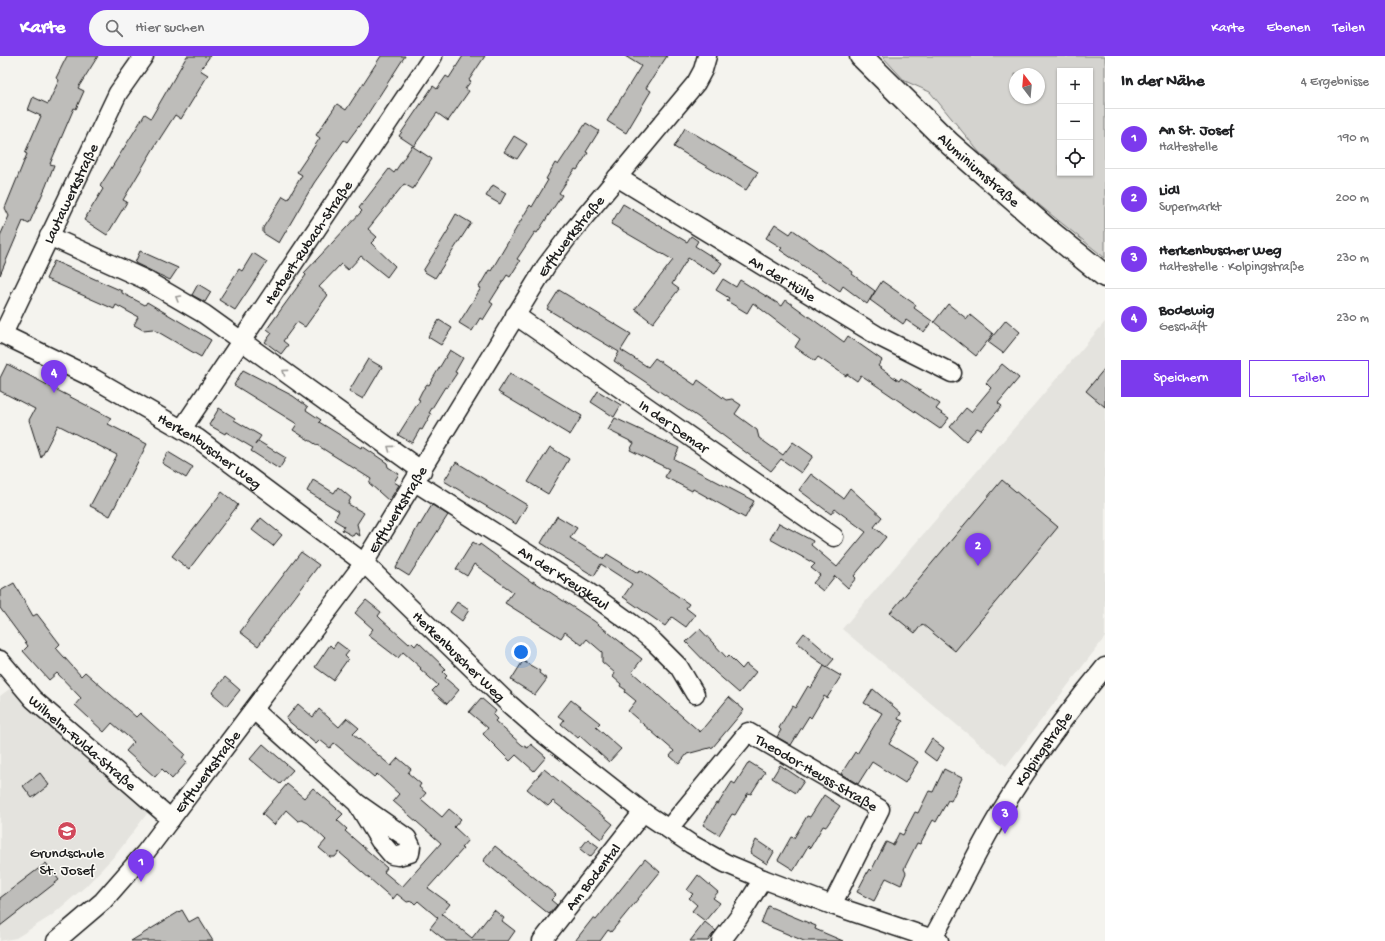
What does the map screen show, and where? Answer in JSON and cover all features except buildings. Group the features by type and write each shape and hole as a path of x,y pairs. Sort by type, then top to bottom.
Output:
{"main road":[{"name":"Aluminiumstraße","path":"861,56 950,143 1048,230 1105,276"}],"street":[{"name":"Lautawerkstraße","path":"2,334 118,93 144,56"},
{"name":"Herbert-Rubach-Straße","path":"182,429 433,56"},
{"name":"Erftwerkstraße","path":"56,941 103,901 136,863 254,710 364,563 515,316 557,251 696,83 703,70 707,56"},
{"name":"An der Hülle","path":"617,177 878,336 952,374"},
{"path":"49,236 148,281 204,314 242,340 418,476"},
{"name":"In der Demar","path":"515,316 834,537"},
{"name":"Herkenbuscher Weg","path":"2,334 93,378 182,429 364,563 509,704 565,751 643,812 714,857 763,880 934,940"},
{"name":"An der Kreuzkaul","path":"418,476 631,623 679,667 695,694"},
{"name":"Wilhelm-Fulda-Straße","path":"0,660 33,699 171,819"},
{"name":"Kolpingstraße","path":"934,940 999,814 1021,778 1064,719 1105,667"},
{"path":"254,710 357,803"},
{"name":"Theodor-Heuss-Straße","path":"669,828 748,732 880,809 832,905"},
{"name":"Am Bodental","path":"542,941 643,812"},
{"path":"721,941 739,917 763,880"}],"shaded area":[{"path":"882,56 1105,56 1105,258 1038,204 979,152 930,92 905,81"},
{"path":"1105,322 1105,637 1006,766 842,629"},
{"name":"Grundschule St. Josef","path":"12,687 149,811 118,852 86,886 51,916 16,938 0,941 0,696"}],"place":[{"name":"Bodewig","path":"54,393"},
{"name":"Lidl","path":"978,566"},
{"name":"Grundschule St. Josef","path":"67,831"},
{"name":"Herkenbuscher Weg","path":"1005,834"},
{"name":"An St. Josef","path":"141,882"}]}
